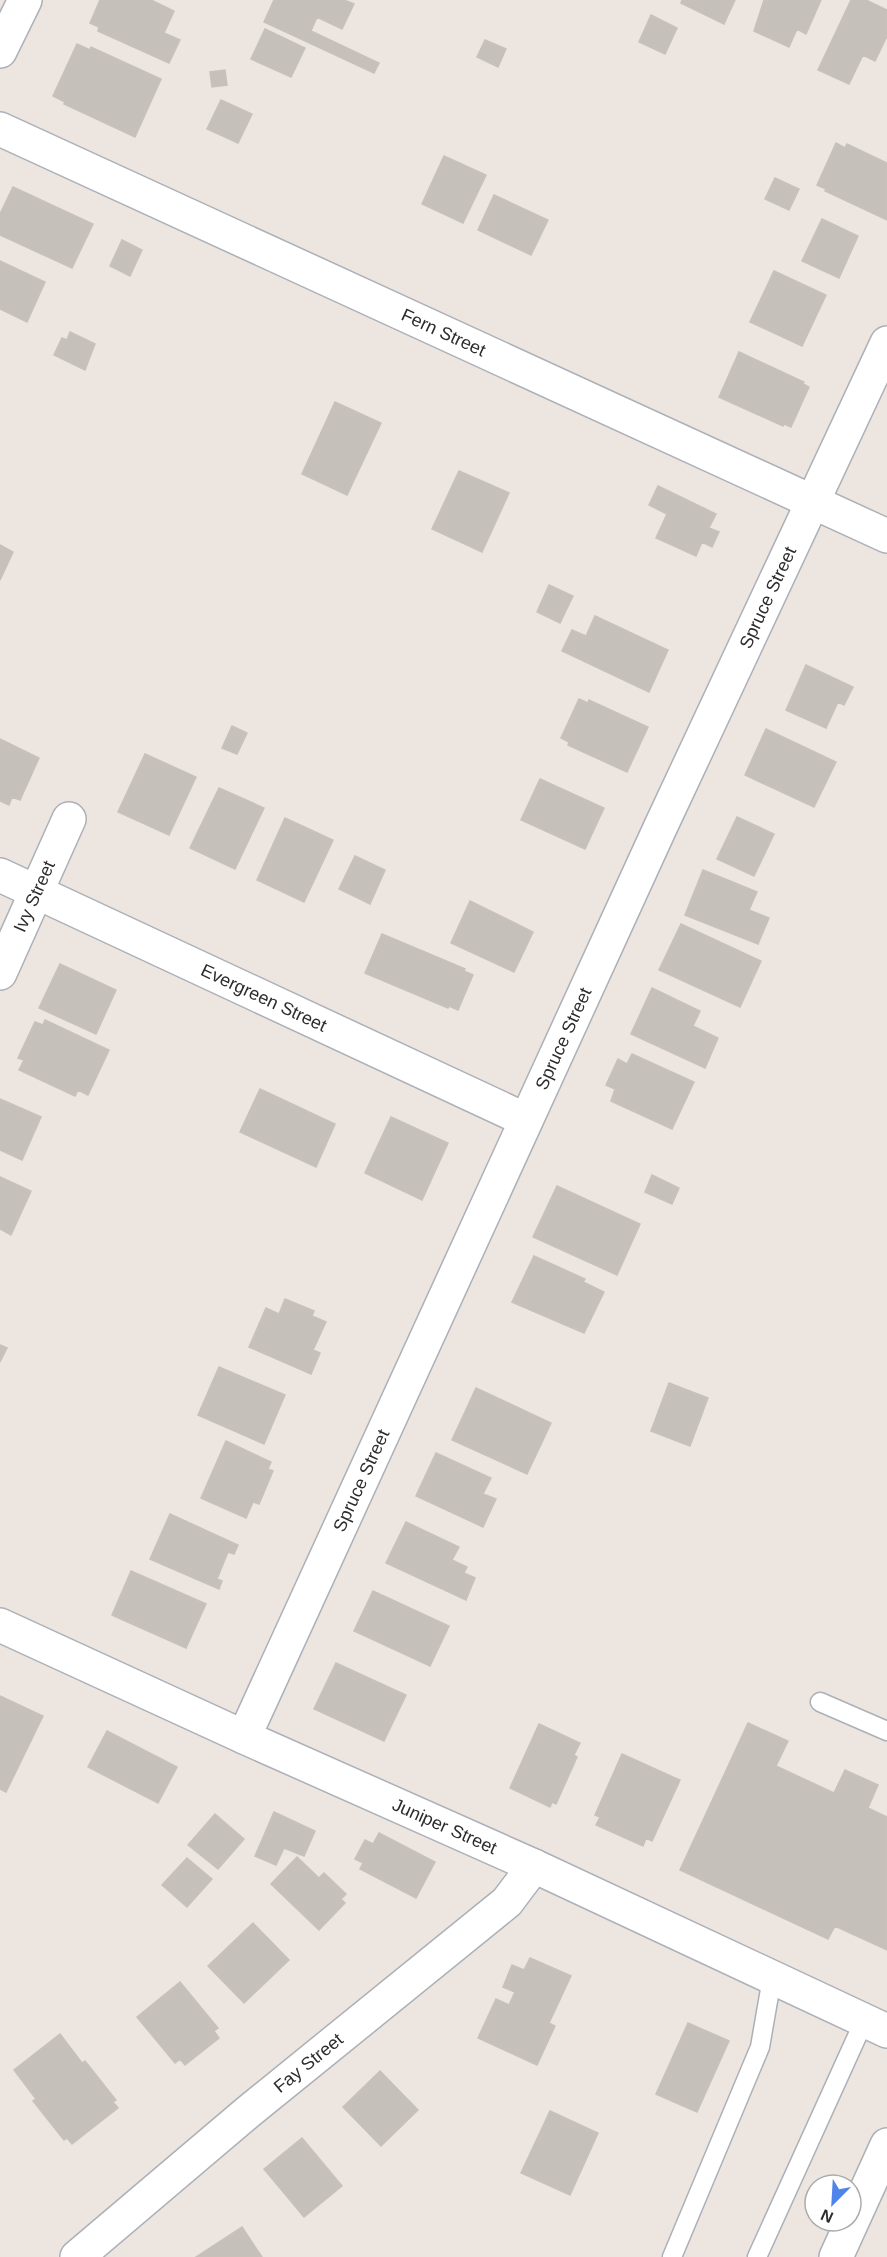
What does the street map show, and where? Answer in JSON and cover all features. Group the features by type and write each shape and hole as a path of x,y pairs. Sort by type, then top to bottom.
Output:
{"street":[{"path":"0,51 26,0"},
{"name":"Fern Street","path":"0,129 887,536"},
{"name":"Spruce Street","path":"244,1737 526,1120 887,343"},
{"name":"Ivy Street","path":"0,973 69,819"},
{"name":"Evergreen Street","path":"0,875 526,1120"},
{"name":"Juniper Street","path":"0,1625 534,1866 876,2026"},
{"name":"Fay Street","path":"77,2257 248,2112 507,1902 534,1866"},
{"path":"836,2257 887,2145"}],"lane":[{"path":"820,1702 887,1731"},
{"path":"672,2257 760,2047 772,1978"},
{"path":"757,2257 876,2026"}],"building":[{"path":"100,0 151,0 174,11 164,33 180,40 169,63 98,31 99,27 90,23"},
{"path":"274,0 344,0 354,4 342,29 317,17 311,31 379,63 374,73 264,22"},
{"path":"682,0 735,0 724,24 681,3"},
{"path":"764,0 821,0 806,34 797,29 789,47 754,31"},
{"path":"851,0 866,0 887,10 887,36 875,61 863,55 849,84 818,70"},
{"path":"651,15 677,28 665,54 639,42"},
{"path":"265,29 305,48 291,77 251,59"},
{"path":"485,40 506,49 498,67 477,57"},
{"path":"77,44 90,50 91,47 161,79 135,137 64,104 65,102 53,96"},
{"path":"225,70 227,85 212,87 210,72"},
{"path":"221,100 252,114 238,143 207,129"},
{"path":"836,143 845,148 847,144 887,163 887,220 817,185"},
{"path":"444,156 486,175 463,223 422,204"},
{"path":"775,178 799,189 789,210 765,199"},
{"path":"13,187 93,224 72,268 0,235 0,214"},
{"path":"494,195 548,220 531,255 478,230"},
{"path":"822,219 858,236 839,278 802,261"},
{"path":"122,240 142,250 130,276 110,266"},
{"path":"0,261 45,282 27,322 0,309"},
{"path":"774,271 826,295 802,346 750,322"},
{"path":"70,332 95,344 85,370 54,355 62,338 67,340"},
{"path":"739,352 804,382 803,384 809,387 791,427 784,424 783,426 719,397"},
{"path":"335,402 381,423 347,495 302,474"},
{"path":"459,471 509,493 482,552 432,529"},
{"path":"658,486 716,514 709,528 719,532 712,547 702,542 696,556 656,538 667,514 649,505"},
{"path":"0,545 13,552 0,580"},
{"path":"549,585 573,596 560,623 537,612"},
{"path":"595,616 668,650 649,692 562,651 572,630 586,636"},
{"path":"806,665 853,687 844,705 838,702 826,728 786,710"},
{"path":"579,699 588,703 589,700 648,727 627,772 568,745 569,742 561,738"},
{"path":"232,726 247,733 237,754 222,748"},
{"path":"766,729 836,762 814,807 745,775"},
{"path":"0,739 39,758 20,800 12,797 9,805 0,801"},
{"path":"145,754 196,777 169,835 118,812"},
{"path":"540,779 604,808 585,849 521,820"},
{"path":"219,788 264,808 235,869 190,848"},
{"path":"737,817 774,834 754,876 717,859"},
{"path":"285,818 333,840 304,902 257,880"},
{"path":"355,856 385,870 370,904 339,889"},
{"path":"703,870 757,892 749,910 769,918 758,944 685,915"},
{"path":"470,901 533,932 514,972 451,943"},
{"path":"681,924 761,961 740,1007 659,970"},
{"path":"382,934 465,969 464,971 473,975 458,1010 449,1006 448,1008 365,973"},
{"path":"60,964 116,990 96,1034 39,1008"},
{"path":"652,988 700,1011 693,1026 718,1038 705,1068 631,1034"},
{"path":"45,1020 109,1050 88,1095 78,1090 75,1096 19,1070 24,1060 18,1058 35,1022 43,1025"},
{"path":"632,1054 694,1082 672,1129 611,1101 615,1089 606,1085 618,1059 627,1064"},
{"path":"260,1089 335,1124 316,1167 240,1132"},
{"path":"0,1099 41,1117 22,1160 0,1150"},
{"path":"391,1117 448,1143 422,1200 365,1173"},
{"path":"652,1175 679,1188 672,1204 645,1192"},
{"path":"0,1177 31,1191 11,1235 0,1229"},
{"path":"557,1186 640,1224 617,1275 533,1237"},
{"path":"534,1256 585,1279 583,1282 604,1292 584,1333 512,1302"},
{"path":"285,1299 314,1311 312,1316 326,1322 313,1350 320,1353 311,1374 249,1347 266,1308 279,1314"},
{"path":"0,1345 7,1348 0,1362"},
{"path":"219,1367 285,1395 264,1444 198,1415"},
{"path":"669,1383 708,1398 690,1446 651,1431"},
{"path":"476,1388 551,1423 527,1474 452,1440"},
{"path":"226,1441 271,1462 268,1469 273,1471 259,1504 253,1502 246,1518 201,1498"},
{"path":"436,1453 491,1478 483,1494 496,1499 483,1527 416,1496"},
{"path":"170,1514 238,1545 234,1554 228,1552 217,1579 222,1581 219,1589 150,1559"},
{"path":"406,1522 459,1547 452,1560 467,1567 464,1573 475,1578 466,1600 386,1563"},
{"path":"131,1571 206,1604 186,1648 112,1615"},
{"path":"373,1591 449,1626 430,1666 354,1631"},
{"path":"336,1663 406,1695 384,1741 314,1709"},
{"path":"0,1696 43,1716 6,1792 0,1789"},
{"path":"748,1723 788,1741 776,1766 834,1793 845,1770 878,1785 868,1808 887,1817 887,1950 835,1926 828,1939 680,1870"},
{"path":"539,1724 580,1743 574,1755 577,1757 556,1804 552,1802 550,1807 510,1788"},
{"path":"107,1731 177,1767 158,1803 88,1767"},
{"path":"622,1754 680,1780 652,1841 646,1838 643,1846 596,1825 600,1817 595,1815"},
{"path":"274,1812 315,1831 304,1856 284,1848 276,1865 255,1856"},
{"path":"215,1814 244,1839 218,1869 188,1845"},
{"path":"379,1833 435,1862 416,1898 360,1869 363,1863 355,1859 365,1840 373,1844"},
{"path":"297,1857 319,1878 324,1873 346,1894 341,1899 345,1903 319,1930 271,1884"},
{"path":"187,1858 212,1879 187,1907 162,1885"},
{"path":"253,1923 289,1960 244,2003 208,1966"},
{"path":"530,1958 571,1976 549,2023 555,2026 537,2065 478,2038 496,1999 509,2005 515,1992 503,1987 512,1965 524,1970"},
{"path":"180,1982 218,2028 214,2031 219,2038 185,2065 180,2059 175,2063 137,2017"},
{"path":"688,2023 729,2041 697,2112 656,2094"},
{"path":"60,2034 82,2063 85,2061 116,2100 113,2102 118,2108 72,2144 67,2138 64,2140 33,2101 36,2099 14,2070"},
{"path":"380,2071 418,2110 381,2146 343,2107"},
{"path":"550,2111 598,2133 570,2195 521,2173"},
{"path":"302,2138 342,2186 304,2217 264,2169"},
{"path":"242,2227 262,2257 196,2257"}]}
